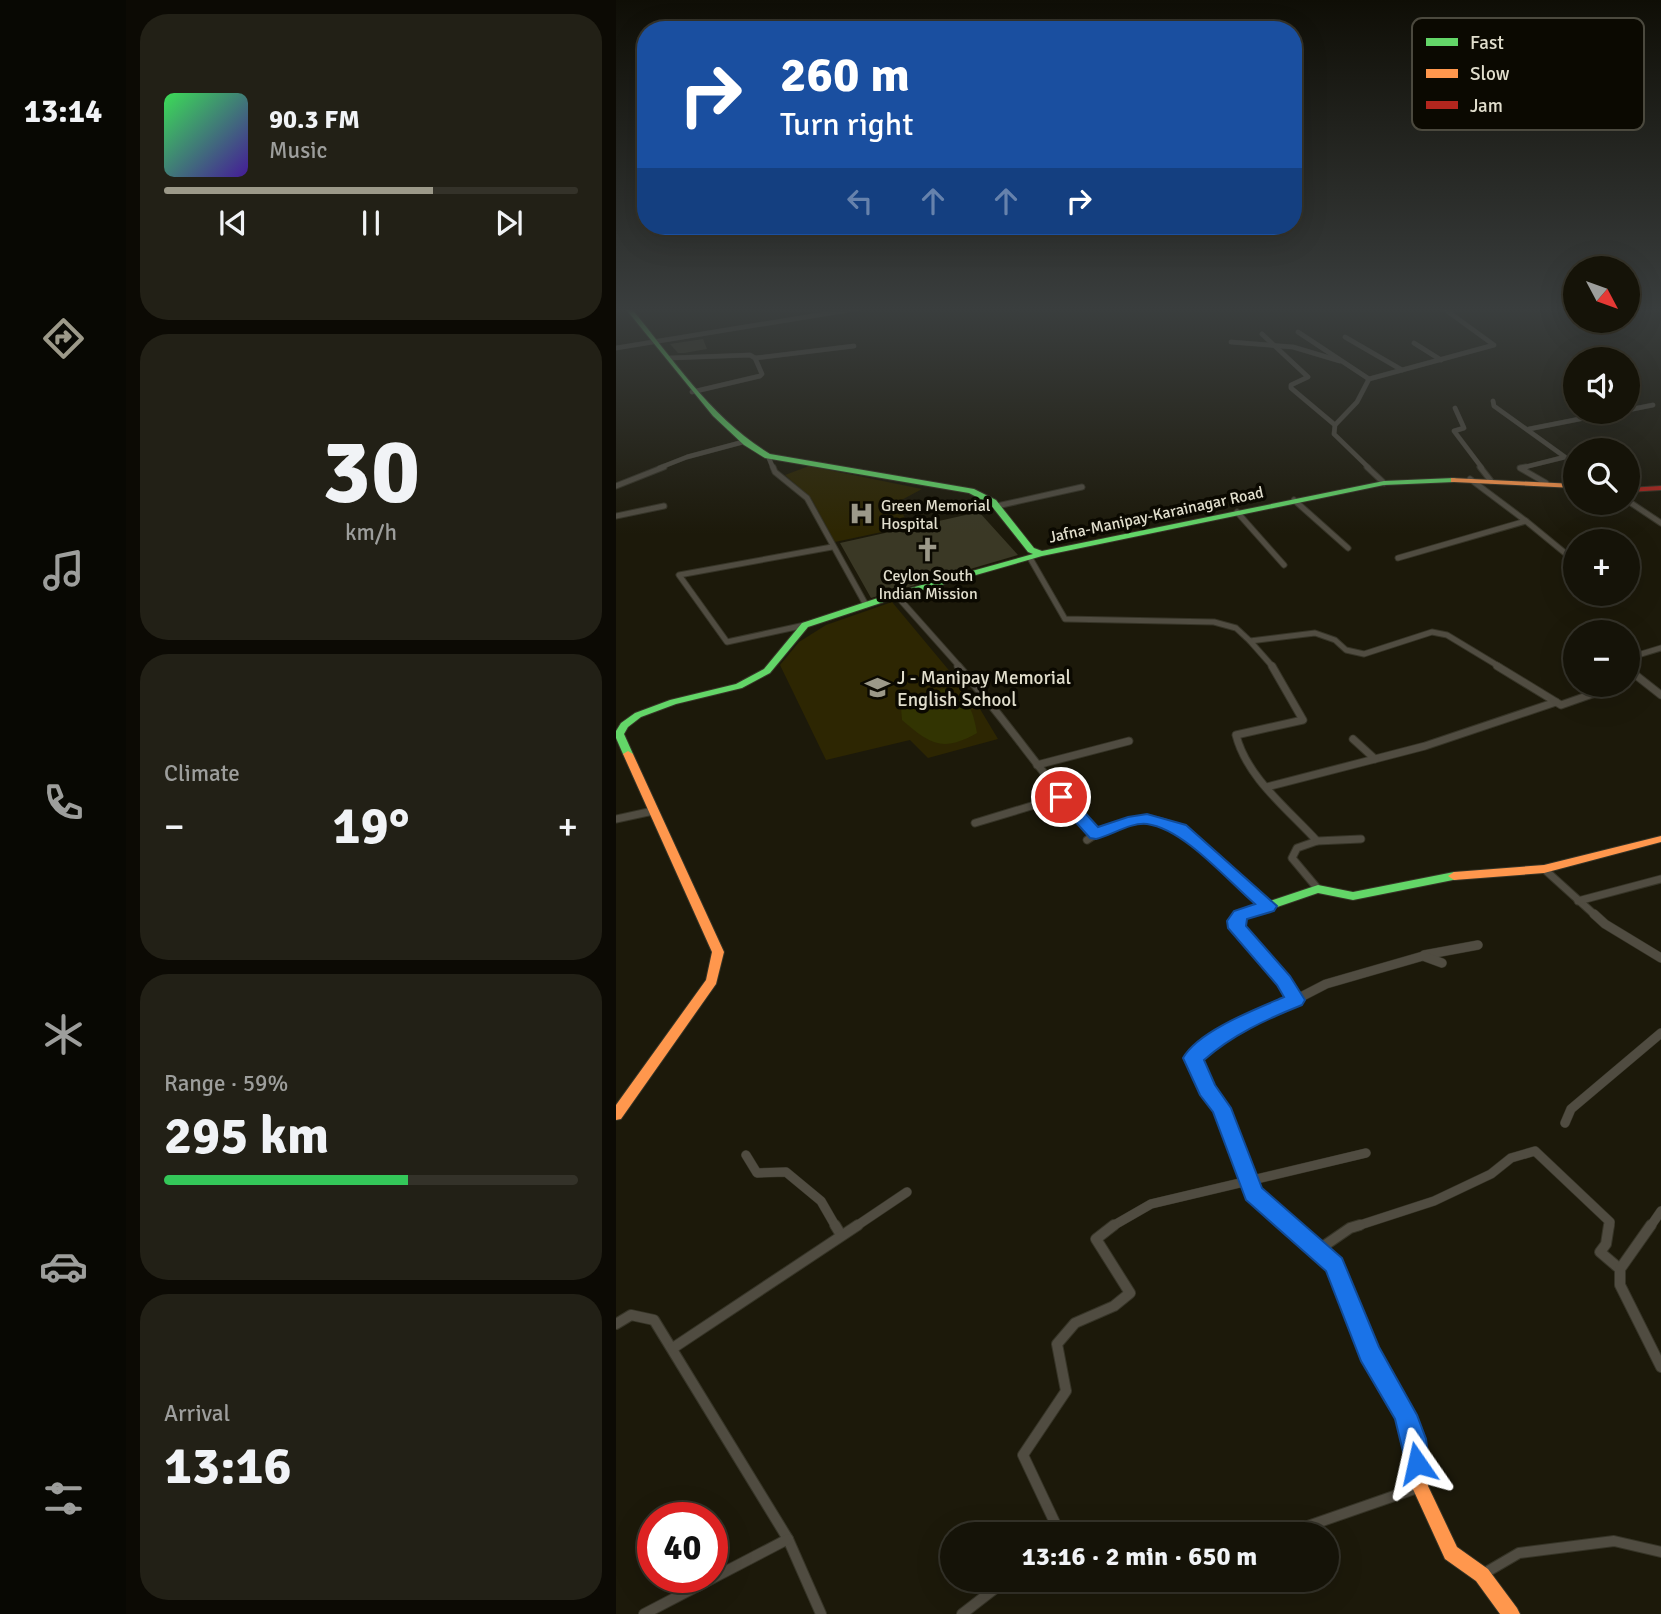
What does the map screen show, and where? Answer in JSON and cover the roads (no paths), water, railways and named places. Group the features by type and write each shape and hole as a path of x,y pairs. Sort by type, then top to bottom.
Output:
{"street":[{"name":"Jafna-Manipay-Karainagar Road","path":"687,383 713,416 743,442 768,456 971,491 997,506 1036,556 1384,483 1470,479 1563,485"},
{"path":"692,391 727,383"},
{"path":"1295,383 1291,388 1335,425"},
{"path":"1367,383 1357,402 1335,425 1334,434 1384,483"},
{"path":"1493,401 1494,406 1565,457 1520,468 1546,483"},
{"path":"1640,408 1653,405"},
{"path":"1455,408 1464,428 1454,431 1491,481"},
{"path":"1529,429 1563,422"},
{"path":"616,486 687,457 743,442"},
{"path":"768,456 775,472 807,498 866,605"},
{"path":"1470,479 1563,552"},
{"path":"997,506 1082,486"},
{"path":"1640,489 1661,488"},
{"path":"1294,500 1348,548"},
{"path":"616,516 664,506"},
{"path":"1640,509 1661,523"},
{"path":"1237,512 1284,565"},
{"path":"1398,558 1526,522"},
{"path":"832,547 680,575 727,642 805,625 896,595 1036,556 1065,619 1226,623 1243,631 1272,666 1303,720 1236,735 1242,753 1280,804 1318,841"},
{"path":"896,595 996,708 1061,797 1096,834"},
{"path":"616,1115 712,981 718,952 653,811 619,729 638,715 673,702 739,686 766,671 805,625"},
{"path":"1250,641 1315,633 1335,640 1346,650 1364,654 1432,632 1447,635 1561,705 1584,697"},
{"path":"1640,654 1661,648"},
{"path":"1640,681 1661,695"},
{"path":"1267,787 1425,746 1556,702"},
{"path":"1353,739 1375,759"},
{"path":"1037,765 1129,741"},
{"path":"975,823 1061,797"},
{"path":"616,819 653,811"},
{"path":"1087,840 1134,820 1147,819 1166,823 1189,836 1268,906"},
{"path":"1318,889 1292,858 1297,848 1318,841 1362,839"},
{"path":"1295,1000 1284,981 1237,928 1236,921 1241,915 1318,889 1353,896 1451,876 1544,869 1661,839"},
{"path":"1544,869 1605,924 1661,958"},
{"path":"1578,901 1661,878"},
{"path":"1478,945 1423,956 1326,984 1258,1015 1209,1044 1193,1058 1207,1089 1221,1108 1254,1193 1334,1265 1370,1353 1405,1415 1413,1439 1420,1487 1451,1553 1482,1574 1511,1614"},
{"path":"1423,956 1443,963"},
{"path":"1565,1123 1570,1109 1661,1033"},
{"path":"1317,1250 1350,1228 1434,1201 1491,1174 1511,1158 1535,1150 1610,1222 1606,1244 1600,1252 1620,1269"},
{"path":"1055,1522 1023,1455 1066,1391 1057,1344 1075,1323 1114,1306 1130,1293 1096,1240 1105,1230 1151,1204 1366,1153"},
{"path":"746,1155 757,1173 786,1172 795,1179 821,1201 842,1235"},
{"path":"673,1348 907,1192"},
{"path":"1661,1210 1620,1269 1620,1285 1661,1367"},
{"path":"616,1324 631,1315 654,1321 788,1539 821,1614"},
{"path":"1319,1522 1420,1487"},
{"path":"643,1614 788,1539"},
{"path":"1482,1574 1519,1553 1614,1541 1661,1552"},
{"path":"962,1614 990,1592"}],"place":[{"name":"Green Memorial Hospital","path":"861,514"},
{"name":"Ceylon South Indian Mission","path":"928,549"},
{"name":"J - Manipay Memorial English School","path":"877,688"}]}
